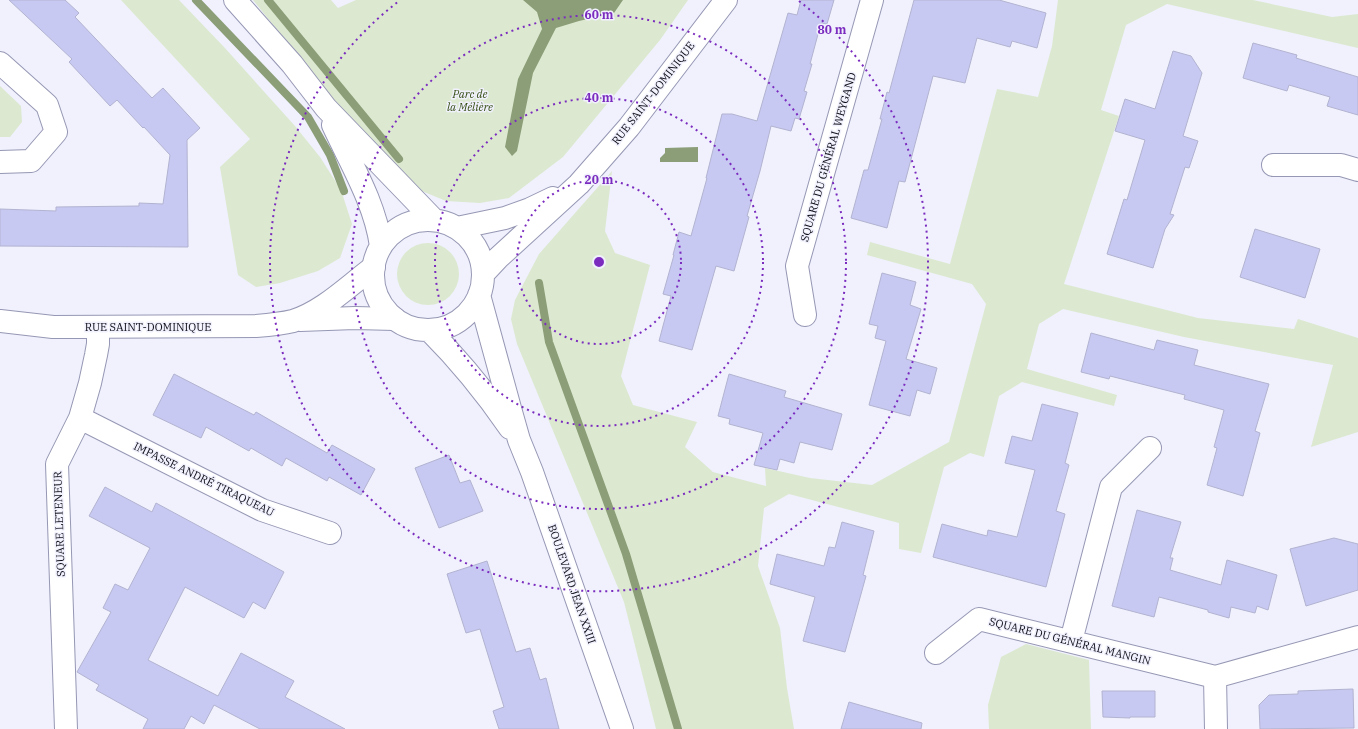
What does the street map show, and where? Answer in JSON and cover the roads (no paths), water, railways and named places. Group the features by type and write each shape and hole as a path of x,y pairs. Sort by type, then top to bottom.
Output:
{"street":[{"path":"235,0 292,64 326,108 434,220"},
{"name":"RUE SAINT-DOMINIQUE","path":"481,285 498,258 579,184 629,127 726,0"},
{"name":"SQUARE DU GÉNÉRAL WEYGAND","path":"804,315 798,266 872,0"},
{"path":"0,63 47,105 56,132 31,161 0,162"},
{"path":"326,108 372,209 379,228 382,246"},
{"path":"1273,164 1341,165 1358,170"},
{"name":"RUE SAINT-DOMINIQUE","path":"457,228 505,218 530,209 579,184"},
{"path":"481,285 473,306 465,316 454,324 429,330 405,326 394,319 384,309 377,296 373,282 376,256 391,234 404,225 419,221 434,220 446,223 457,228 468,237 476,248 481,260 481,285 484,316 519,440"},
{"name":"RUE SAINT-DOMINIQUE","path":"295,320 325,305 374,267"},
{"name":"RUE SAINT-DOMINIQUE","path":"0,321 53,327 98,327 256,326 279,324 295,320 355,318 394,319"},
{"name":"SQUARE LETENEUR","path":"66,729 57,464 80,418 96,355 98,344 98,327"},
{"path":"429,330 473,378 519,440"},
{"name":"IMPASSE ANDRÉ TIRAQUEAU","path":"80,418 262,510 330,533"},
{"name":"BOULEVARD JEAN XXIII","path":"519,440 532,472 622,729"},
{"path":"1071,641 1111,486 1150,448"},
{"name":"SQUARE DU GÉNÉRAL MANGIN","path":"936,653 979,618 1215,677"},
{"path":"1216,729 1215,677 1358,637"}],"waterway":[{"path":"196,0 308,117 330,155 344,191"},
{"path":"268,0 399,159"},
{"path":"539,283 549,342 626,554 678,729"}],"park label":[{"name":"Parc de la Mélière","path":"470,100"}]}
